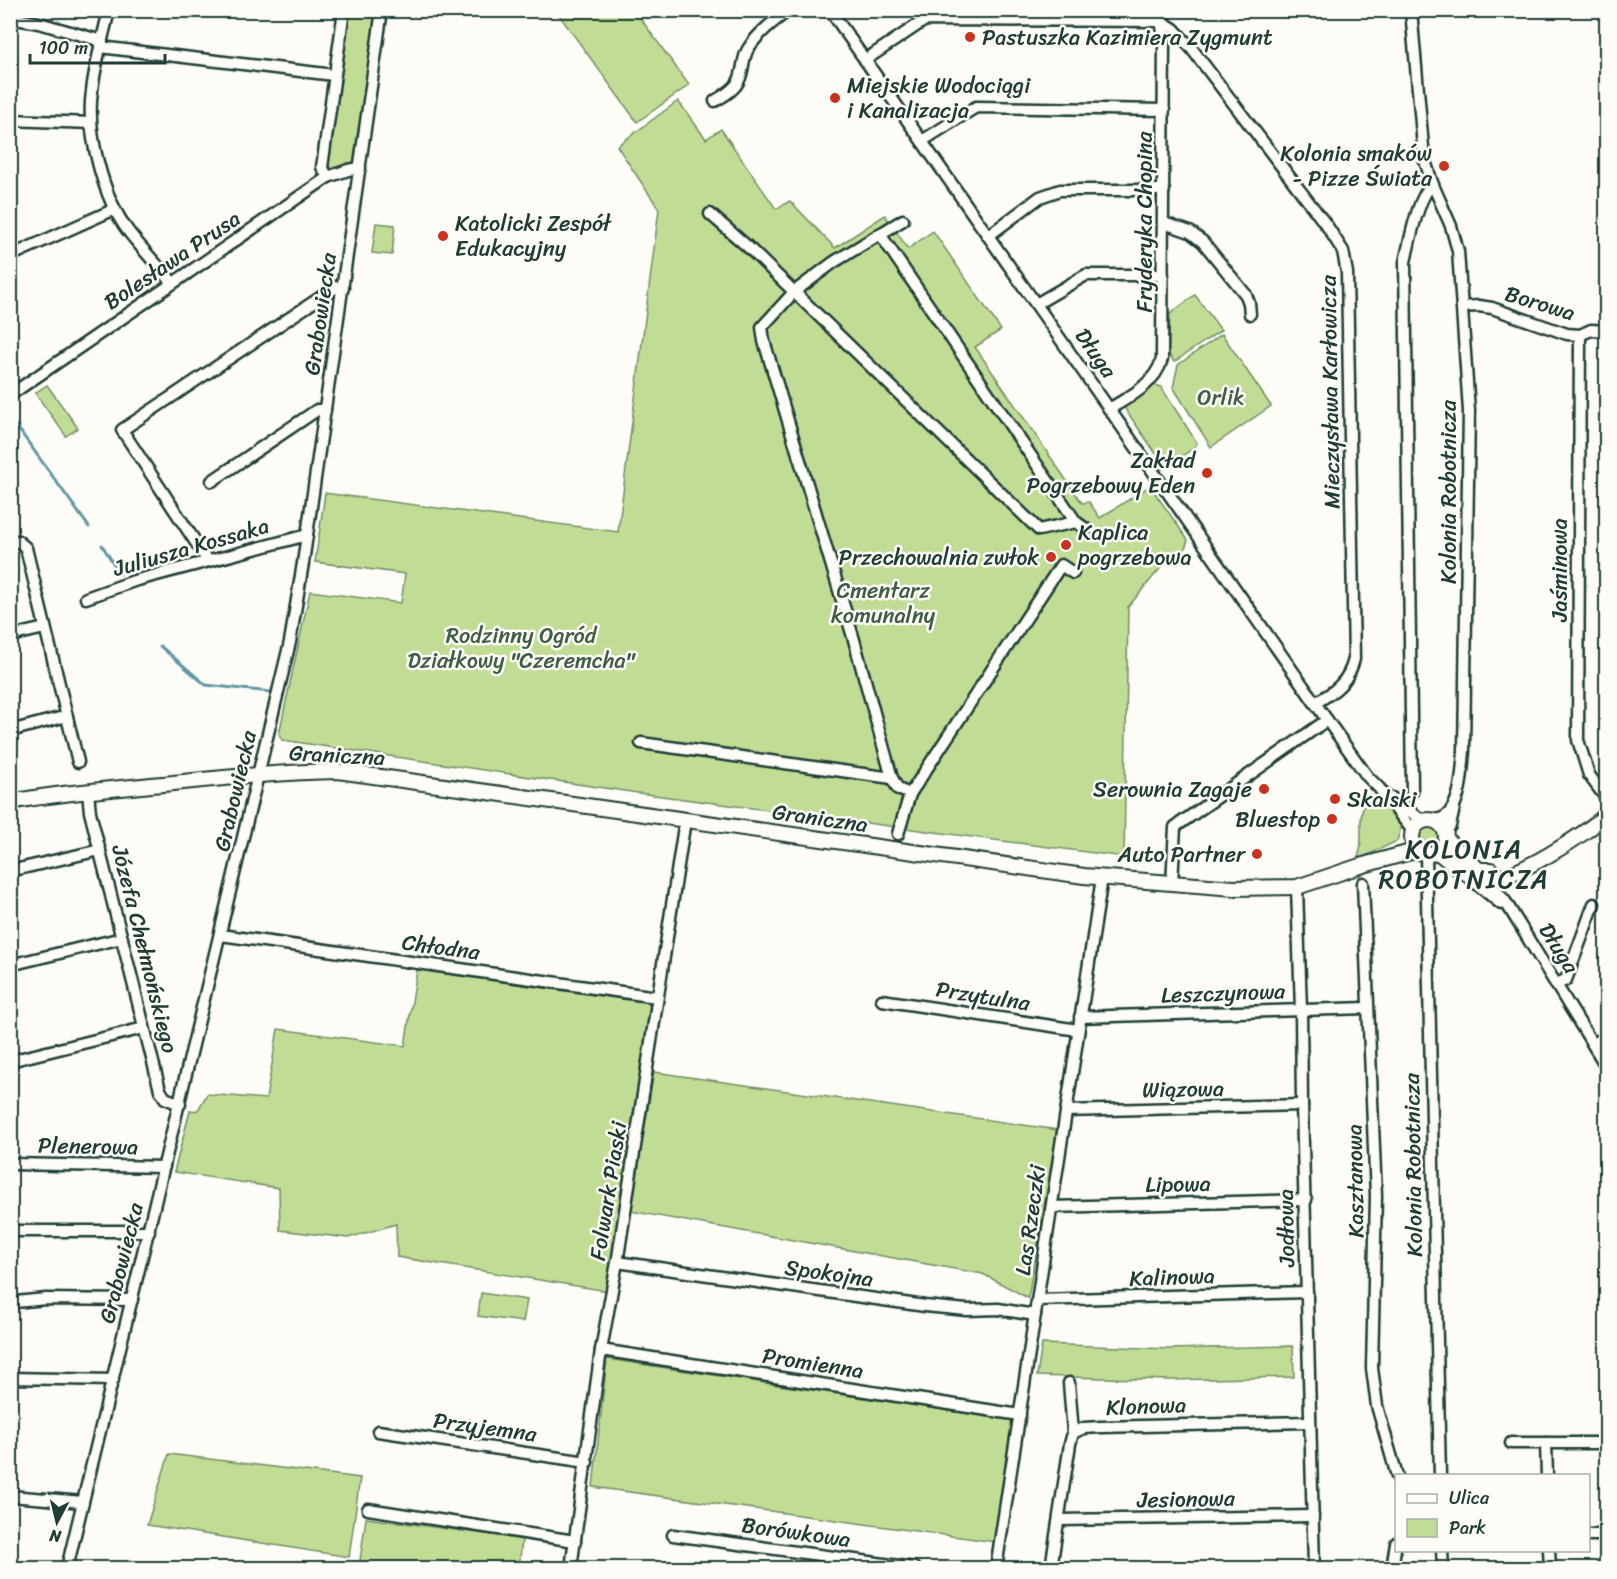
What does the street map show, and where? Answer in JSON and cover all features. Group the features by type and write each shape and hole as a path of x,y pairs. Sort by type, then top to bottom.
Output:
{"main road":[{"name":"Graniczna","path":"10,802 260,774 338,771 1102,878 1244,889 1297,887 1373,862 1424,839"},
{"path":"1477,874 1508,875 1559,850 1581,836 1606,815"},
{"name":"Długa","path":"1441,825 1446,835 1477,874 1424,839 1441,825"},
{"path":"1424,839 1443,847 1446,835"},
{"path":"1477,874 1559,850"}],"street":[{"path":"109,10 91,92 91,123 102,173 115,209 127,230 173,283"},
{"path":"328,177 322,167 344,10"},
{"name":"Grabowiecka","path":"67,1569 290,642 382,10"},
{"path":"715,101 735,87 740,80 743,62 750,46 773,22 789,10"},
{"name":"Długa","path":"830,10 1326,720 1367,776 1424,839"},
{"name":"Kolonia Robotnicza","path":"1411,10 1422,143 1433,185 1456,243 1469,411 1462,771 1454,804 1454,815 1446,835"},
{"path":"865,60 925,20 1161,16"},
{"name":"Fryderyka Chopina","path":"1109,409 1148,383 1160,368 1162,358 1164,37 1161,16"},
{"name":"Mieczysława Karłowicza","path":"1161,16 1192,49 1327,226 1346,259 1354,659 1351,673 1343,683 1316,703"},
{"path":"10,18 39,23 101,44 334,75"},
{"path":"922,141 976,107 1164,110"},
{"path":"10,120 91,123"},
{"name":"Bolesława Prusa","path":"10,395 328,177 360,168"},
{"name":"Kolonia Robotnicza","path":"1412,792 1405,262 1424,193 1433,185"},
{"path":"988,236 1040,197 1060,190 1164,190"},
{"path":"10,256 115,209"},
{"path":"710,214 794,292 1039,530 1081,525 880,234"},
{"path":"903,220 834,262 794,292 762,327 764,341 854,640 892,778 898,789 910,794"},
{"path":"1164,223 1190,232 1203,242 1246,295 1250,314"},
{"path":"1036,304 1086,275 1163,275"},
{"path":"208,561 122,430 336,287 343,288"},
{"name":"Borowa","path":"1462,307 1492,308 1567,334 1580,335 1591,330 1606,331"},
{"name":"Jaśminowa","path":"1580,335 1578,740 1589,775 1606,798"},
{"path":"212,481 317,410 325,410"},
{"name":"Juliusza Kossaka","path":"86,598 134,581 307,535"},
{"path":"10,542 18,541 26,549 78,762"},
{"path":"898,834 910,794 1061,565 1073,573"},
{"path":"10,636 45,628"},
{"path":"10,731 67,717"},
{"path":"1172,884 1175,827 1326,720"},
{"path":"641,743 892,778"},
{"name":"Józefa Chełmońskiego","path":"88,792 90,812 160,1090 165,1098 180,1104"},
{"path":"1424,839 1450,813 1454,804"},
{"name":"Folwark Piaski","path":"571,1569 601,1350 617,1262 685,820"},
{"name":"Kolonia Robotnicza","path":"1424,839 1440,1474"},
{"path":"10,872 100,850"},
{"name":"Długa","path":"1477,874 1502,897 1606,1066"},
{"name":"Długa","path":"1477,874 1513,914"},
{"path":"1502,897 1502,885 1508,875"},
{"name":"Las Rzeczki","path":"996,1569 1102,878"},
{"name":"Kasztanowa","path":"1363,883 1376,1196 1372,1368 1377,1406 1396,1474"},
{"name":"Jodłowa","path":"1297,887 1314,1569"},
{"path":"1556,984 1566,980 1594,904"},
{"name":"Chłodna","path":"221,935 657,997"},
{"path":"10,965 122,938"},
{"name":"Przytulna","path":"882,1000 1078,1030"},
{"name":"Leszczynowa","path":"1080,1017 1367,1008"},
{"path":"10,1061 144,1028"},
{"path":"1593,1044 1606,1036"},
{"name":"Wiązowa","path":"1066,1111 1302,1105"},
{"name":"Plenerowa","path":"10,1164 164,1167"},
{"name":"Lipowa","path":"1052,1207 1305,1200"},
{"path":"10,1231 149,1231"},
{"name":"Spokojna","path":"617,1262 925,1306 967,1310 998,1309 1035,1314"},
{"name":"Kalinowa","path":"1038,1300 1307,1292"},
{"path":"15,1302 46,1299 132,1300"},
{"name":"Promienna","path":"601,1350 1020,1415"},
{"path":"10,1378 113,1380"},
{"path":"1051,1569 1073,1433 1069,1383"},
{"name":"Klonowa","path":"1073,1433 1084,1428 1101,1427 1309,1422"},
{"name":"Przyjemna","path":"378,1431 587,1462"},
{"path":"1511,1443 1606,1443"},
{"path":"1546,1443 1547,1474"},
{"path":"10,1496 83,1502"},
{"path":"368,1509 575,1540"},
{"name":"Jesionowa","path":"1059,1520 1313,1516"},
{"path":"1590,1535 1606,1534"},
{"name":"Borówkowa","path":"673,1535 914,1569"},
{"path":"1392,1569 1395,1550"},
{"path":"1442,1552 1443,1569"},
{"path":"1549,1552 1550,1569"}],"green space":[{"path":"344,11 382,11 360,168 328,177 322,167"},
{"path":"565,11 635,11 689,85 637,122 559,15"},
{"name":"Cmentarz komunalny","path":"678,101 706,139 721,129 776,209 790,201 835,248 885,215 908,249 933,231 1001,330 975,347 1082,503 1089,502 1100,518 1150,486 1188,540 1184,551 1163,565 1128,607 1124,857 631,792 282,740 279,734 310,591 401,603 405,574 315,562 325,493 618,532 659,209 617,146"},
{"path":"376,223 395,225 392,255 372,253"},
{"path":"1195,295 1221,330 1174,362 1168,353 1170,314"},
{"name":"Orlik","path":"1222,334 1271,406 1211,447 1173,387 1178,365"},
{"path":"47,385 78,428 66,436 35,393"},
{"path":"1155,385 1161,387 1197,443 1194,448 1161,470 1159,458 1123,406"},
{"path":"1367,799 1371,803 1383,803 1402,824 1397,841 1357,860 1361,845 1363,807"},
{"path":"1429,827 1437,830 1440,838 1437,846 1429,849 1421,846 1418,838 1421,830"},
{"path":"417,970 646,1002 653,1009 607,1291 397,1257 396,1224 348,1238 280,1230 279,1188 174,1172 190,1111 198,1110 207,1094 266,1099 278,1029 405,1046"},
{"path":"654,1072 1058,1130 1028,1298 983,1274 630,1211"},
{"path":"481,1293 527,1300 523,1322 478,1316"},
{"path":"1042,1344 1170,1349 1293,1346 1294,1377 1170,1380 1037,1376"},
{"path":"607,1359 1017,1421 996,1542 593,1487"},
{"path":"169,1454 360,1478 349,1557 147,1525"},
{"path":"366,1518 522,1539 519,1568 359,1568"}],"waterway":[{"path":"10,417 89,527"},
{"path":"102,545 120,574"},
{"path":"160,646 206,685 271,692"}],"place":[{"name":"Pastuszka Kazimiera Zygmunt","path":"970,37"},
{"name":"Miejskie Wodociągi i Kanalizacja","path":"835,98"},
{"name":"Kolonia smaków - Pizze Świata","path":"1444,166"},
{"name":"Katolicki Zespół Edukacyjny","path":"443,236"},
{"name":"Zakład Pogrzebowy Eden","path":"1207,473"},
{"name":"Kaplica pogrzebowa","path":"1066,545"},
{"name":"Przechowalnia zwłok","path":"1051,557"},
{"name":"Serownia Zagaje","path":"1264,789"},
{"name":"Skalski","path":"1335,799"},
{"name":"Bluestop","path":"1332,819"},
{"name":"Auto Partner","path":"1257,854"}],"district":[{"name":"KOLONIA ROBOTNICZA","path":"1464,864"}],"park label":[{"name":"Rodzinny Ogród Działkowy \"Czeremcha\"","path":"521,648"}]}
